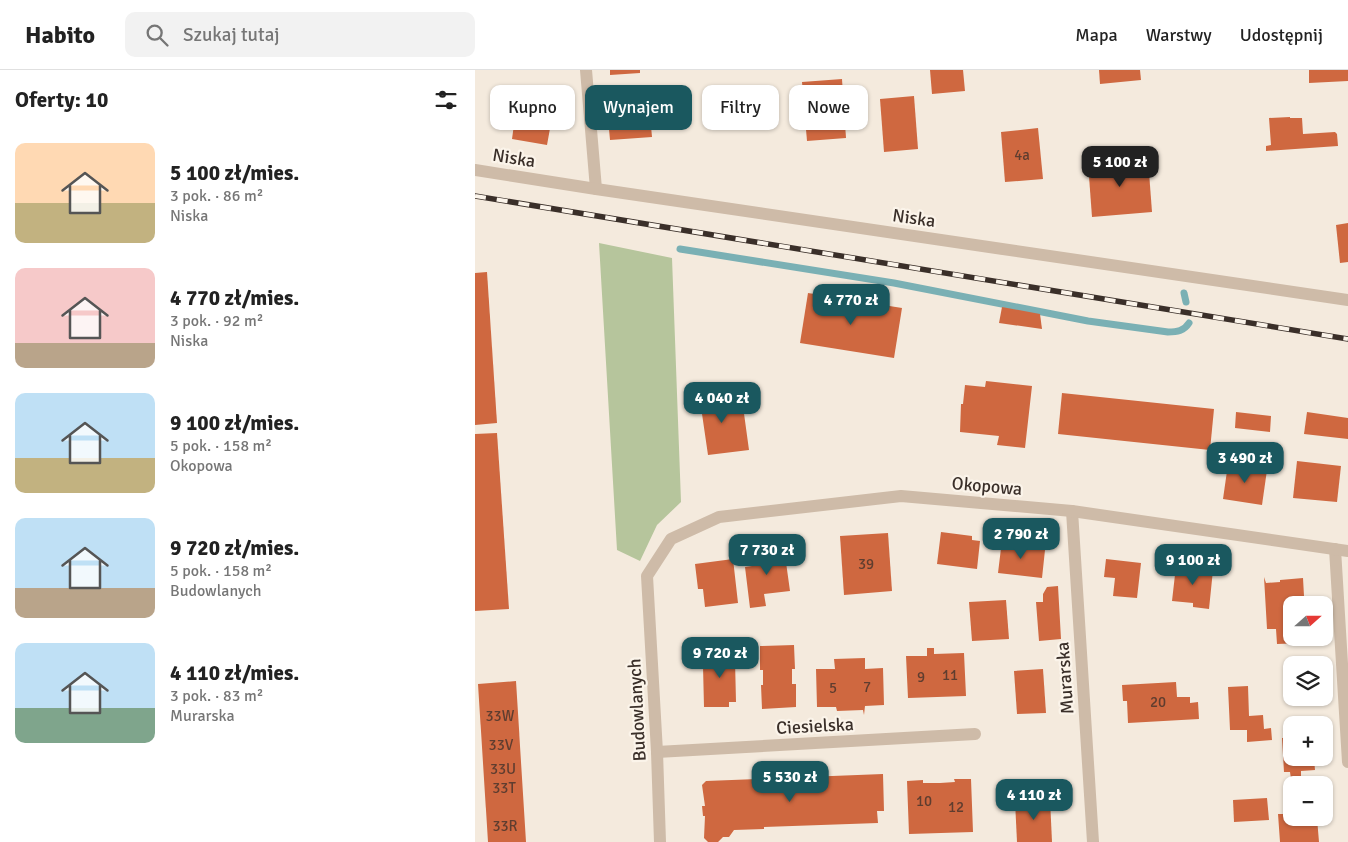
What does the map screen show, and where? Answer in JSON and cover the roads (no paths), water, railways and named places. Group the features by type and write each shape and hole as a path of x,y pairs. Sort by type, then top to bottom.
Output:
{"street":[{"path":"586,70 596,190"},
{"name":"Niska","path":"475,170 596,190 1348,300"},
{"name":"Okopowa","path":"647,576 671,540 719,516 901,496 1072,511 1348,551"},
{"name":"Murarska","path":"1072,511 1093,842"},
{"path":"1335,549 1348,762"},
{"name":"Budowlanych","path":"647,576 660,842"},
{"name":"Ciesielska","path":"657,752 975,734"}],"waterway":[{"path":"680,249 894,283 1088,321 1168,332 1180,331 1189,323"},
{"path":"1184,293 1186,302"}],"railway":[{"path":"475,196 1348,339"}]}
